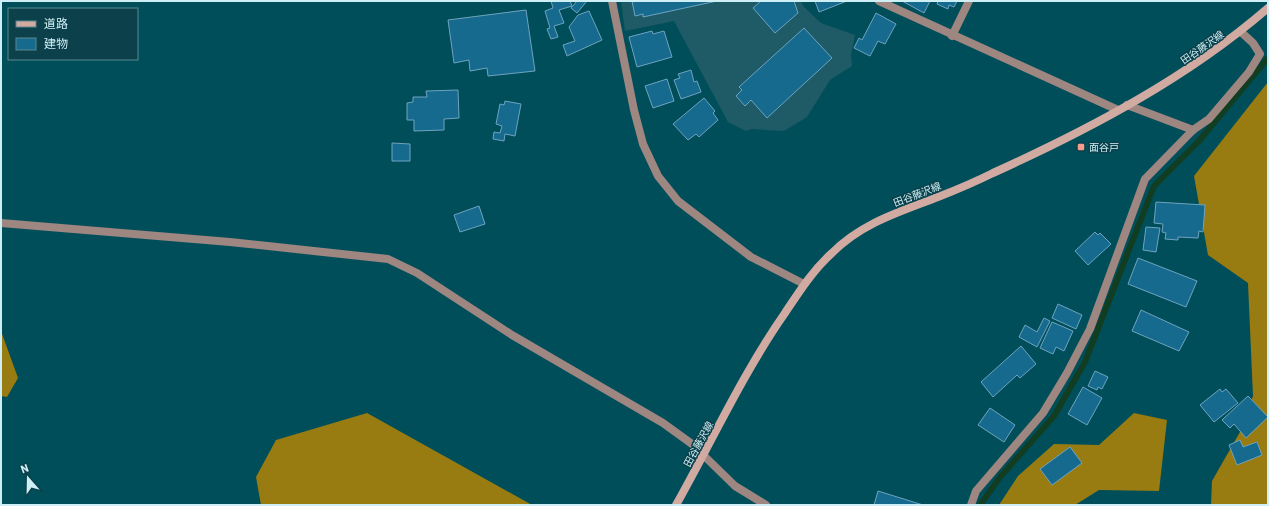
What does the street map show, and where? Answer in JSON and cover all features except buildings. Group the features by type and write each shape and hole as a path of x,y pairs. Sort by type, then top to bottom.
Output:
{"main road":[{"name":"田谷藤沢線","path":"676,505 747,374 774,328 804,284 831,253 871,223 991,174 1062,141 1118,110 1195,65 1241,32 1268,8"}],"street":[{"path":"612,1 643,144 658,176 678,201 751,257 804,284"},
{"path":"879,1 952,36 1118,110"},
{"path":"952,36 969,1"},
{"path":"971,505 976,491 1043,413 1074,360 1090,329 1144,179 1193,130 1209,119 1249,72 1260,54 1253,43 1241,32"},
{"path":"1127,104 1193,130"},
{"path":"1,223 230,242 388,259 417,273 512,335 663,423 704,455 736,486 766,505"}],"shaded area":[{"path":"621,1 801,1 804,7 821,23 855,35 851,55 852,66 830,80 807,117 784,131 751,129 746,131 728,122 674,21 625,31"},
{"path":"1268,82 1268,505 1211,505 1212,481 1240,432 1253,396 1248,283 1208,255 1194,176"},
{"path":"1,331 18,378 7,397 1,396"},
{"path":"367,413 532,505 261,505 256,477 276,440"},
{"path":"1134,413 1167,420 1159,491 1099,490 1075,505 999,505 1018,476 1054,444 1099,445"}],"waterway":[{"path":"980,505 1001,476 1054,416 1085,362 1154,186 1198,142 1268,58"}],"place":[{"name":"面谷戸","path":"1081,147"}]}
